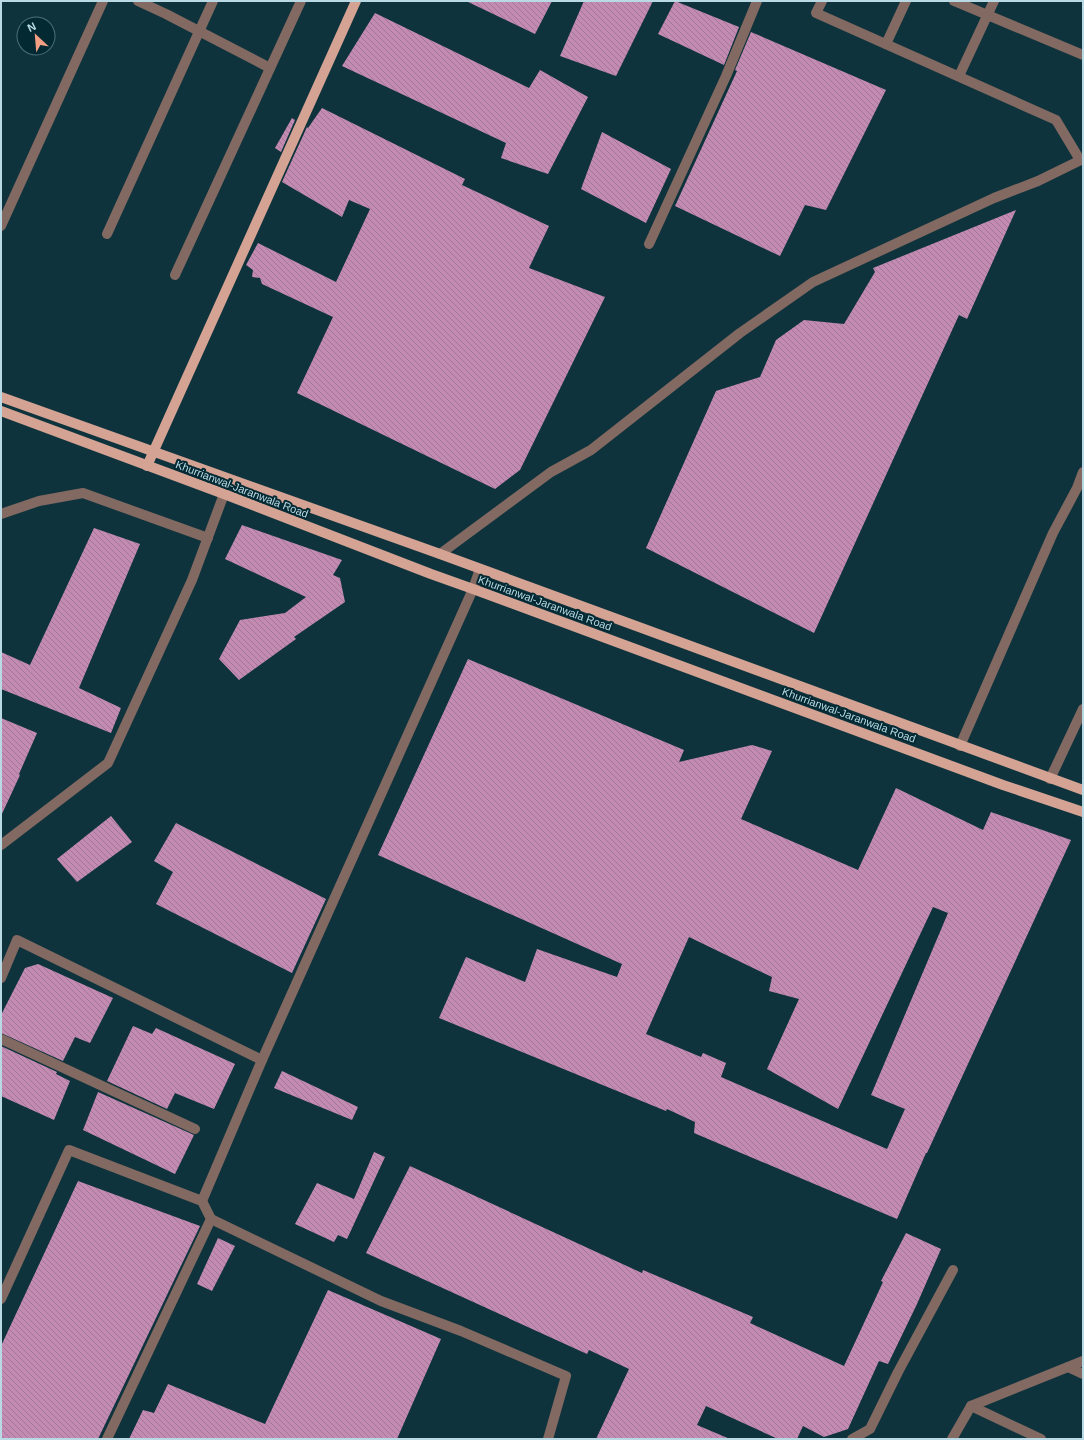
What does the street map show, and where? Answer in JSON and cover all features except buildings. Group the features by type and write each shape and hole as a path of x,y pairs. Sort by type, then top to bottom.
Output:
{"main road":[{"path":"147,466 356,1"},
{"name":"Khurrianwal-Jaranwala Road","path":"1,397 440,554 1083,790"},
{"name":"Khurrianwal-Jaranwala Road","path":"1,412 224,494 431,574 1003,785 1083,812"}],"street":[{"path":"1,226 103,1"},
{"path":"138,1 270,68"},
{"path":"107,234 213,1"},
{"path":"175,276 301,1"},
{"path":"649,244 726,76 757,1"},
{"path":"440,554 551,472 592,450 740,333 813,282 994,198 1038,181 1081,160 1056,120 816,12 822,1"},
{"path":"886,44 906,1"},
{"path":"954,1 1083,55"},
{"path":"959,76 994,1"},
{"path":"960,746 1053,533 1077,488 1083,472"},
{"path":"1,514 39,501 83,493 208,538"},
{"path":"1,845 108,763 192,580 224,494"},
{"path":"202,1201 262,1060 473,589 480,569"},
{"path":"1050,779 1083,709"},
{"path":"1,978 17,940 262,1060"},
{"path":"1,1039 195,1129"},
{"path":"1,1299 69,1150 202,1201 211,1220 381,1301 461,1331 566,1376 548,1439"},
{"path":"107,1439 211,1220"},
{"path":"852,1439 870,1429 898,1372 952,1270"},
{"path":"952,1439 971,1406 1083,1361"},
{"path":"1068,1367 1083,1374"},
{"path":"971,1406 1041,1439"}]}
